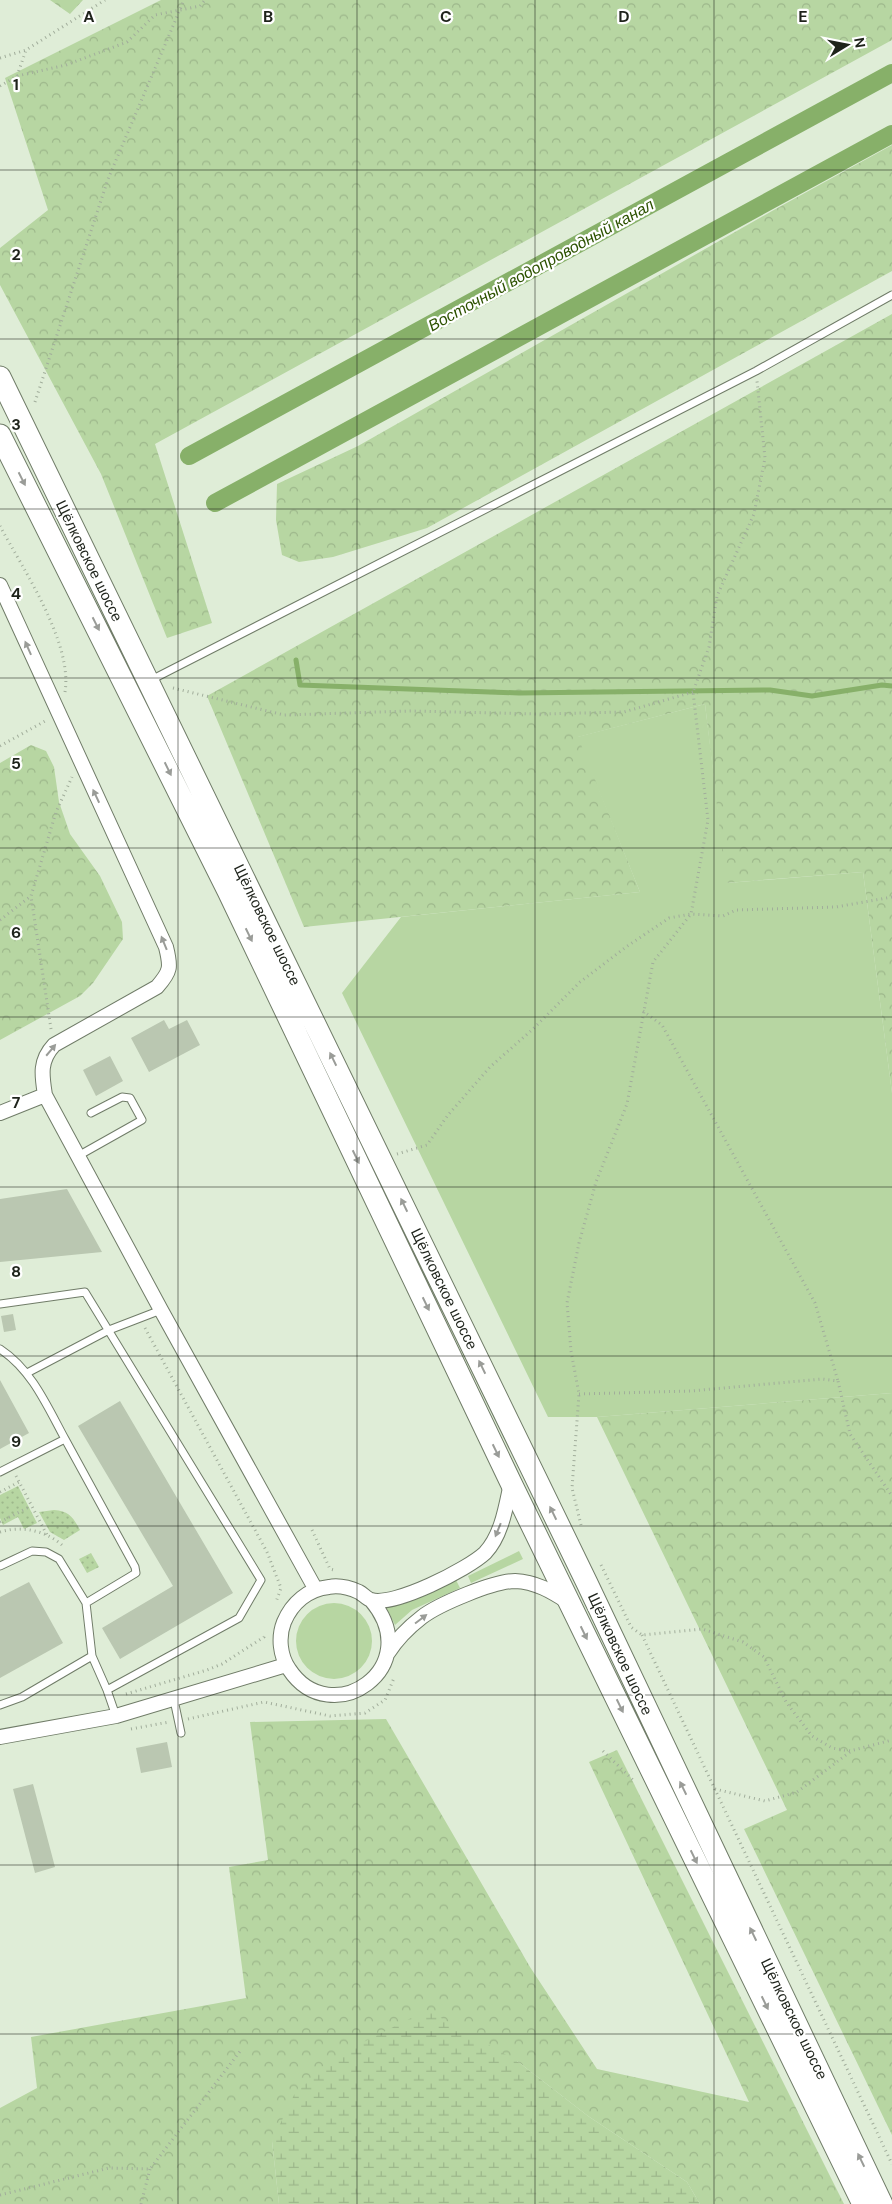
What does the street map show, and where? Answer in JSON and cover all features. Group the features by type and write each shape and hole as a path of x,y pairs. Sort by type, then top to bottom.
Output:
{"main road":[{"name":"Щёлковское шоссе","path":"0,377 382,1159 882,2204"},
{"name":"Щёлковское шоссе","path":"0,435 228,890 511,1483 863,2204"}],"street":[{"path":"0,585 166,947 170,965 168,975 157,987 54,1045 45,1058 41,1070 45,1095 316,1590"},
{"path":"0,1113 45,1095"},
{"path":"371,1600 386,1600 406,1595 459,1572 485,1552 497,1535 511,1483"},
{"path":"388,1654 389,1639 387,1625 381,1611 371,1600 359,1592 345,1587 330,1586 316,1590 300,1599 288,1612 282,1629 281,1648 286,1665 294,1677 306,1687 319,1693 341,1694 362,1688 373,1679 382,1668 396,1642 423,1616 469,1594 499,1583 514,1581 550,1590 570,1604"},
{"path":"0,1737 116,1716 286,1665"}],"lane":[{"path":"148,682 756,371 892,295"},
{"path":"78,1156 142,1120 127,1096 91,1113"},
{"path":"0,1304 84,1292 261,1580 239,1618 107,1690"},
{"path":"27,1373 109,1330 161,1310"},
{"path":"0,1349 11,1356 27,1373 135,1567 136,1574 86,1603"},
{"path":"0,1472 65,1439"},
{"path":"0,1566 32,1551 46,1552 59,1559 86,1603 92,1656 116,1716"},
{"path":"0,1705 22,1697 92,1656"},
{"path":"174,1700 182,1733"}],"path":[{"path":"0,58 26,50 105,0"},
{"path":"35,402 108,179 184,0"},
{"path":"0,86 17,76 94,56 127,42 155,15 200,6 205,0"},
{"path":"17,76 26,50"},
{"path":"581,1527 572,1488 579,1394 567,1303 579,1243 596,1182 627,1104 653,962 691,914 708,820 693,692 709,646 717,596 754,514 766,458 756,371"},
{"path":"0,526 59,637 68,677 65,695"},
{"path":"148,682 284,714 410,711 540,714 624,712 693,692"},
{"path":"0,746 58,714"},
{"path":"54,1045 31,896 56,812 79,760"},
{"path":"0,920 31,896"},
{"path":"382,1159 427,1145 448,1115 490,1066 533,1028 580,982 669,918 691,914 723,916 736,910 836,907 892,897"},
{"path":"643,1011 662,1025 815,1303 838,1381 850,1434 892,1496"},
{"path":"142,1316 144,1326 267,1552 281,1588 276,1605"},
{"path":"579,1394 690,1391 822,1379 838,1381"},
{"path":"11,1467 59,1559"},
{"path":"0,1492 19,1482"},
{"path":"0,1522 31,1506"},
{"path":"312,1530 330,1569 337,1572"},
{"path":"616,1594 631,1627 642,1635 892,2164"},
{"path":"110,1699 222,1664 264,1637 267,1629"},
{"path":"642,1635 702,1629 743,1642 764,1657 786,1702 812,1736 832,1748 850,1751"},
{"path":"714,1789 764,1801 797,1792 850,1751 892,1740"},
{"path":"141,2204 150,2169 241,2050"},
{"path":"0,2195 109,2168 150,2169"}],"green space":[{"path":"50,0 83,0 70,14"},
{"path":"161,0 892,0 892,40 155,444 212,623 167,638 101,474 0,285 0,248 48,210 5,78"},
{"path":"892,145 892,271 427,528 333,557 299,562 282,555 276,520 277,484 358,446"},
{"path":"892,314 892,1093 863,872 726,883 705,704 578,737 640,892 304,927 207,696"},
{"path":"705,704 727,883 863,872 892,1093 892,1393 597,1417 548,1417 342,993 401,917 640,892 577,737"},
{"path":"31,745 46,751 54,767 59,802 70,834 100,876 122,922 123,939 93,983 80,996 0,1040 0,763"},
{"path":"892,1393 892,2135 744,1829 787,1810 597,1417"},
{"path":"18,1486 37,1523 24,1529 18,1517 3,1525 0,1518 0,1495"},
{"path":"54,1510 70,1515 80,1530 64,1540 50,1532 39,1512"},
{"path":"519,1551 523,1559 471,1583 468,1576"},
{"path":"91,1553 99,1567 87,1573 79,1559"},
{"path":"456,1580 460,1588 412,1610 395,1625 386,1607 409,1602"},
{"path":"334,1603 348,1606 361,1614 369,1627 372,1641 369,1655 361,1668 348,1676 334,1679 320,1676 307,1668 299,1655 296,1641 299,1627 307,1614 320,1606"},
{"path":"386,1719 530,1967 597,2069 749,2102 589,1762 617,1750 844,2204 700,2204 687,2182 588,2116 517,2061 272,2141 279,2204 0,2204 0,2108 37,2088 31,2037 246,1998 229,1867 268,1860 250,1722"},
{"path":"427,2010 517,2061 588,2116 687,2182 700,2204 279,2204 272,2141 294,2095 330,2059"}],"building":[{"path":"164,1020 169,1029 187,1020 200,1045 149,1072 131,1038"},
{"path":"110,1056 123,1081 96,1096 83,1070"},
{"path":"67,1189 102,1252 0,1262 0,1199"},
{"path":"13,1314 16,1330 4,1332 1,1316"},
{"path":"0,1380 29,1433 0,1449"},
{"path":"120,1401 233,1593 120,1659 102,1628 173,1586 78,1426"},
{"path":"29,1582 63,1643 0,1678 0,1597"},
{"path":"167,1742 172,1767 141,1773 136,1748"},
{"path":"33,1784 55,1867 35,1873 13,1789"}],"waterway":[{"name":"Восточный водопроводный канал","path":"189,456 892,73"},
{"name":"Восточный водопроводный канал","path":"215,503 892,134"},
{"path":"296,660 300,685 519,693 770,690 812,696 882,685 892,686"}]}
